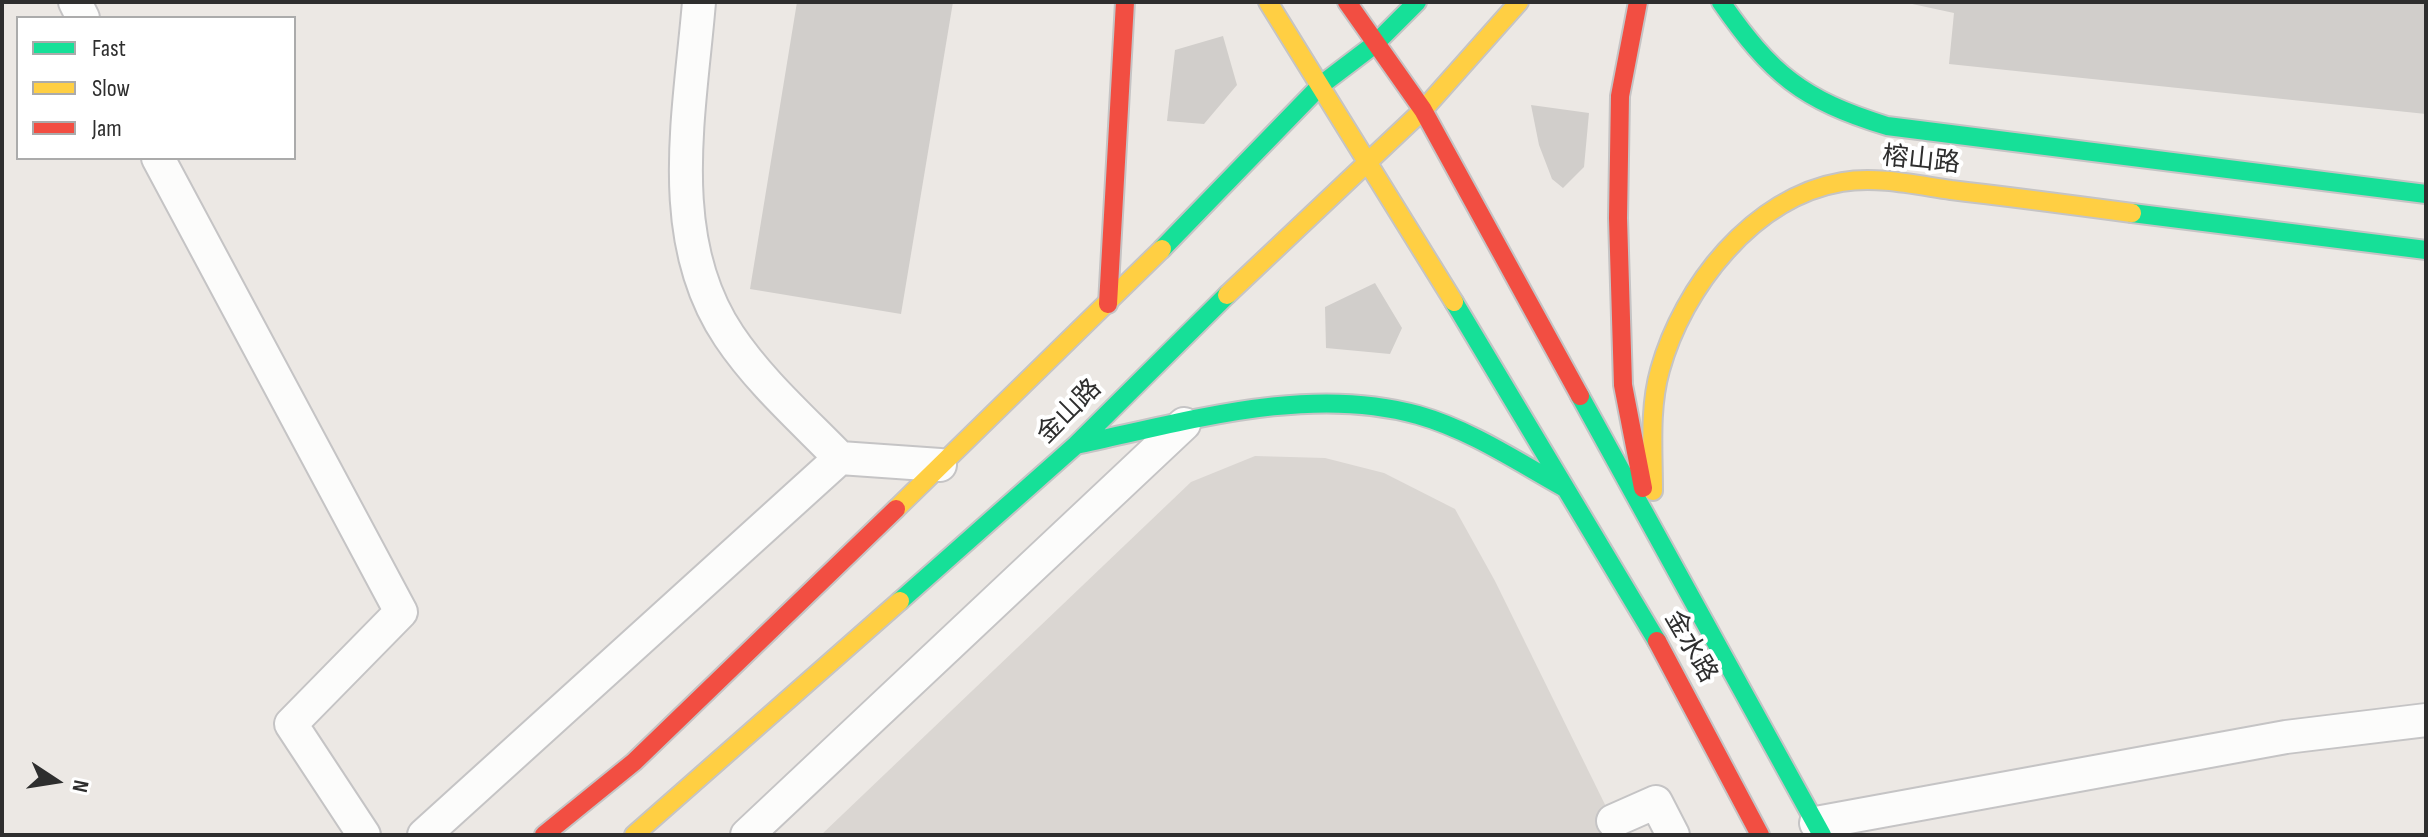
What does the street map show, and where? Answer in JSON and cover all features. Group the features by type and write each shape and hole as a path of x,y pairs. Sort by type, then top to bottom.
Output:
{"main road":[{"path":"1108,304 1125,2"},
{"name":"金水路","path":"1268,2 1368,159 1567,489 1710,733 1760,835"},
{"name":"金水路","path":"1347,2 1423,110 1651,530 1819,829"},
{"name":"金山路","path":"544,835 634,762 1108,304 1321,85 1375,44 1417,2"},
{"name":"金山路","path":"634,835 1076,445 1162,356 1423,110 1519,2"},
{"path":"1638,2 1620,96 1620,306 1623,385 1651,530"},
{"name":"榕山路","path":"1721,2 1771,69 1796,91 1838,112 1887,126 2426,194"},
{"name":"榕山路","path":"1651,530 1655,408 1660,372 1674,331 1721,254 1748,229 1797,198 1841,182 1890,182 2426,250"},
{"path":"1076,445 1292,406 1340,403 1415,414 1458,430 1567,489"}],"street":[{"path":"699,2 685,182 690,245 727,333 752,366 840,458 940,465"},
{"path":"159,160 401,612 291,724 364,835"},
{"path":"747,835 1184,424"},
{"path":"424,835 840,458"},
{"path":"1819,829 2286,737 2426,720"},
{"path":"1613,821 1656,802 1673,835"}],"shaded area":[{"path":"1255,456 1325,458 1384,473 1455,509 1495,581 1620,835 821,835 1191,482"}],"building":[{"path":"797,2 953,2 901,314 750,289"},
{"path":"1903,2 2426,3 2426,114 1949,64 1954,13"},
{"path":"1223,36 1237,85 1204,124 1167,121 1175,50"},
{"path":"1531,105 1589,113 1584,167 1563,188 1552,179 1539,145"},
{"path":"1375,283 1402,328 1390,354 1326,348 1325,307"}],"traffic: fast":[{"path":"1162,249 1321,85 1375,44 1417,2"},
{"path":"1721,2 1756,48 1791,81 1832,106 1887,126 2426,194"},
{"path":"2132,213 2426,250"},
{"path":"900,601 1076,445 1227,295"},
{"path":"1454,302 1657,641"},
{"path":"1580,396 1822,835"},
{"path":"1076,445 1247,410 1333,403 1376,406 1418,415 1457,429 1565,488"}],"traffic: slow":[{"path":"1268,2 1454,302"},
{"path":"1227,295 1423,110 1519,2"},
{"path":"1653,491 1654,400 1671,339 1704,278 1726,250 1751,226 1779,206 1810,191 1842,182 1869,180 2132,213"},
{"path":"896,509 1162,249"},
{"path":"634,835 900,601"}],"traffic: jam":[{"path":"1108,304 1125,2"},
{"path":"1347,2 1423,110 1580,396"},
{"path":"1638,2 1620,96 1618,218 1623,385 1643,488"},
{"path":"544,835 634,762 896,509"},
{"path":"1657,641 1760,835"}]}
